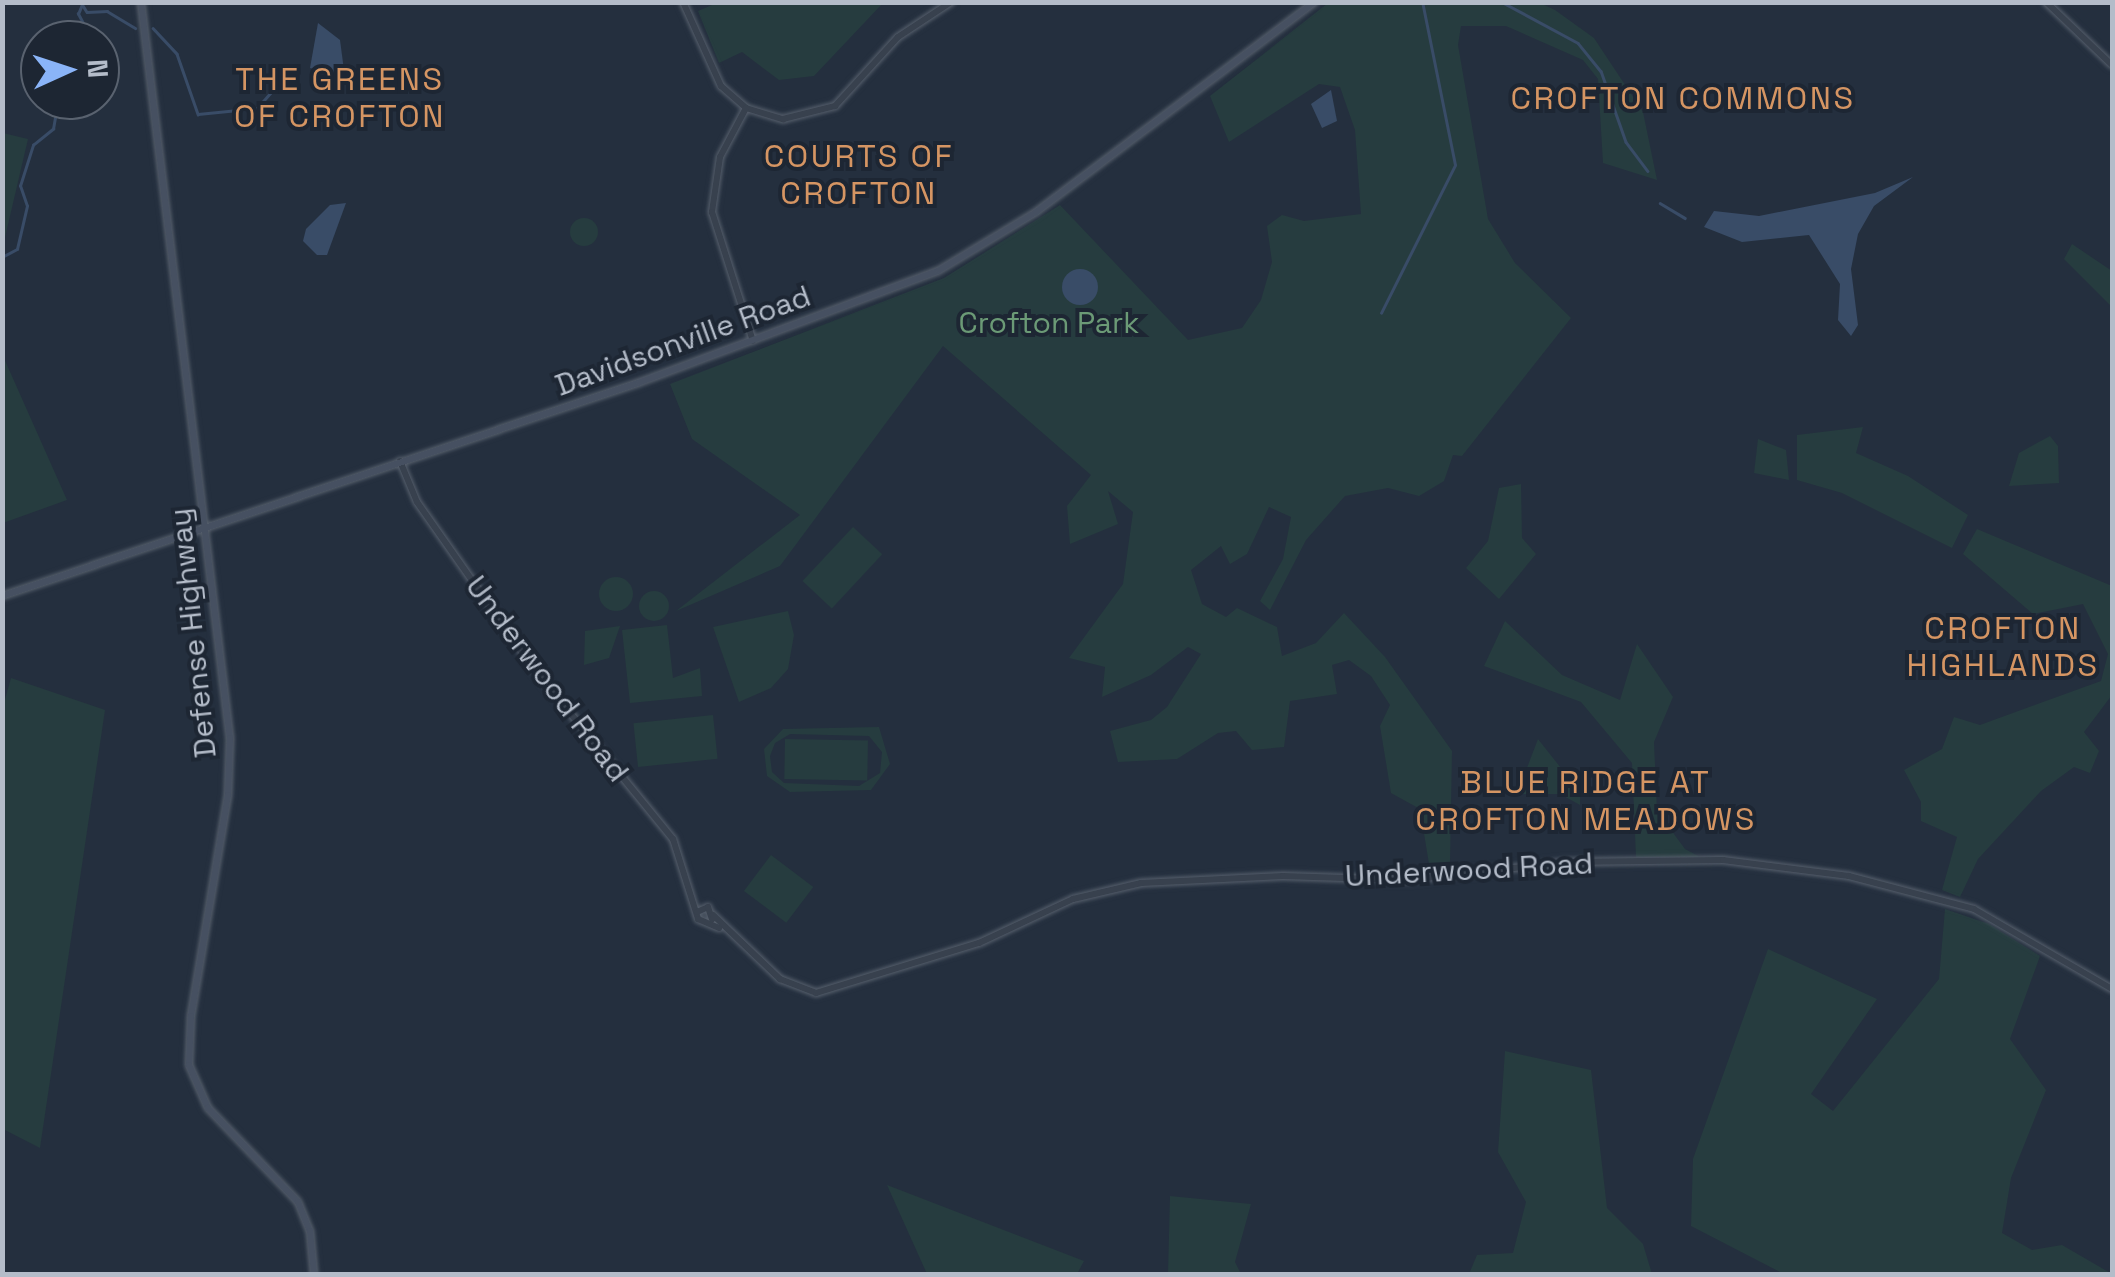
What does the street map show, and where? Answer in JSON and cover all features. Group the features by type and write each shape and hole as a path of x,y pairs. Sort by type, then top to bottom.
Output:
{"main road":[{"name":"Defense Highway","path":"141,2 230,770 189,1065 208,1108 302,1210 314,1274"},
{"name":"Davidsonville Road","path":"2,596 753,341 910,283 988,244 1315,2"}],"street":[{"path":"683,2 715,77 746,108 782,119 824,112 850,94 898,37 950,2"},
{"path":"2046,2 2112,65"},
{"path":"746,108 720,157 712,212 753,341"},
{"name":"Underwood Road","path":"400,461 418,502 535,670 673,839 697,914"},
{"name":"Underwood Road","path":"707,923 720,928 788,985 816,993 979,942 1074,899 1142,883 1283,876 1407,880 1567,862 1723,860 1850,876 1988,914 2112,989"},
{"path":"690,896 705,907 697,914 707,923 713,916"},
{"name":"Underwood Road","path":"705,907 720,928"}],"green space":[{"path":"719,2 883,3 814,76 779,80 742,52 719,63 698,11"},
{"name":"Crofton Park","path":"1328,3 1540,3 1555,10 1594,38 1643,112 1657,180 1603,163 1598,79 1583,60 1506,26 1461,26 1458,45 1488,219 1515,263 1571,318 1462,456 1453,455 1444,481 1419,496 1388,488 1345,496 1306,540 1270,610 1260,601 1283,559 1291,517 1269,507 1247,554 1230,564 1221,546 1191,570 1202,604 1226,617 1237,608 1277,627 1282,656 1316,643 1344,613 1385,657 1452,751 1450,864 1430,870 1420,809 1391,793 1380,726 1390,705 1371,676 1349,660 1332,665 1337,694 1290,701 1284,747 1252,750 1236,731 1218,733 1177,759 1118,762 1110,731 1151,720 1167,707 1201,654 1188,647 1151,675 1102,697 1105,667 1069,658 1123,584 1133,512 1108,491 1118,524 1070,544 1067,506 1091,475 943,346 780,566 676,611 800,515 692,439 670,384 944,278 1060,205 1188,340 1242,328 1261,300 1272,262 1267,226 1282,215 1304,221 1361,214 1355,130 1340,87 1319,84 1229,142 1210,96"},
{"path":"2,133 28,139 3,246"},
{"path":"584,218 594,222 598,232 594,242 584,246 574,242 570,232 574,222"},
{"path":"2072,244 2112,271 2112,307 2064,259"},
{"path":"3,356 67,500 2,523"},
{"path":"1863,427 1856,453 1908,476 1968,515 1952,548 1842,493 1797,480 1797,435"},
{"path":"2050,436 2058,446 2059,483 2009,486 2019,453"},
{"path":"1758,439 1786,450 1789,480 1754,473"},
{"path":"1521,484 1522,538 1536,554 1499,599 1466,568 1488,541 1499,488"},
{"path":"853,527 882,554 832,608 803,581"},
{"path":"1977,529 2112,586 2112,695 2084,732 2099,751 2090,773 2074,767 2041,791 1978,859 1960,897 1942,890 1957,837 1921,821 1921,802 1904,770 1942,749 1954,717 1980,725 2101,681 2108,654 2083,604 2033,614 1963,554"},
{"path":"616,577 628,582 633,594 628,606 616,611 604,606 599,594 604,582"},
{"path":"654,591 665,595 669,606 665,617 654,621 643,617 639,606 643,595"},
{"path":"788,611 794,635 788,669 771,688 739,702 713,627"},
{"path":"1505,621 1562,675 1620,700 1637,644 1673,697 1654,742 1657,811 1685,849 1700,857 1636,857 1632,763 1581,702 1484,666"},
{"path":"667,625 673,678 700,668 702,696 630,703 622,630"},
{"path":"620,626 609,658 584,665 585,631"},
{"path":"11,678 105,710 40,1148 3,1129 2,710"},
{"path":"713,715 718,759 638,767 633,723"},
{"path":"879,727 890,764 871,790 790,792 767,776 764,749 783,729","holes":["790,734 869,736 882,752 880,773 859,786 784,783 772,772 770,756 775,743"]},
{"path":"785,739 868,740 867,780 784,779"},
{"path":"1538,739 1580,792 1580,805 1560,794 1517,794"},
{"path":"771,855 813,887 786,923 744,891"},
{"path":"1945,909 1989,924 2040,956 2010,1039 2046,1090 2011,1178 2002,1233 2032,1250 2062,1245 2112,1274 1784,1274 1691,1226 1693,1159 1768,949 1877,999 1811,1094 1833,1111 1939,979"},
{"path":"1505,1051 1591,1070 1607,1208 1643,1244 1652,1274 1469,1274 1477,1255 1513,1253 1526,1202 1498,1152"},
{"path":"887,1185 1084,1261 1077,1274 927,1274"},
{"path":"1170,1196 1251,1204 1235,1262 1241,1274 1168,1274"}],"water":[{"path":"318,23 340,40 345,78 310,68"},
{"path":"1331,90 1337,121 1322,128 1311,104"},
{"path":"1913,177 1874,206 1858,234 1851,269 1858,325 1851,336 1838,320 1840,284 1809,235 1742,242 1704,227 1714,211 1759,216 1875,193"},
{"path":"346,203 327,255 317,255 303,241 306,229 330,205"},
{"path":"1080,269 1093,274 1098,287 1093,300 1080,305 1067,300 1062,287 1067,274"}],"waterway":[{"path":"81,20 78,14 83,2"},
{"path":"1381,313 1455,165 1422,2"},
{"path":"1502,2 1578,43 1601,71 1626,142 1648,171"},
{"path":"82,4 87,12 107,11 135,28"},
{"path":"153,28 177,54 198,114 257,108 288,73"},
{"path":"2,257 17,249 27,206 20,186 33,145 53,129 55,120"},
{"path":"1660,203 1685,218"}],"district":[{"name":"THE GREENS OF CROFTON","path":"340,98"},
{"name":"CROFTON COMMONS","path":"1683,98"},
{"name":"COURTS OF CROFTON","path":"859,176"},
{"name":"CROFTON HIGHLANDS","path":"2003,648"},
{"name":"BLUE RIDGE AT CROFTON MEADOWS","path":"1586,802"}]}
